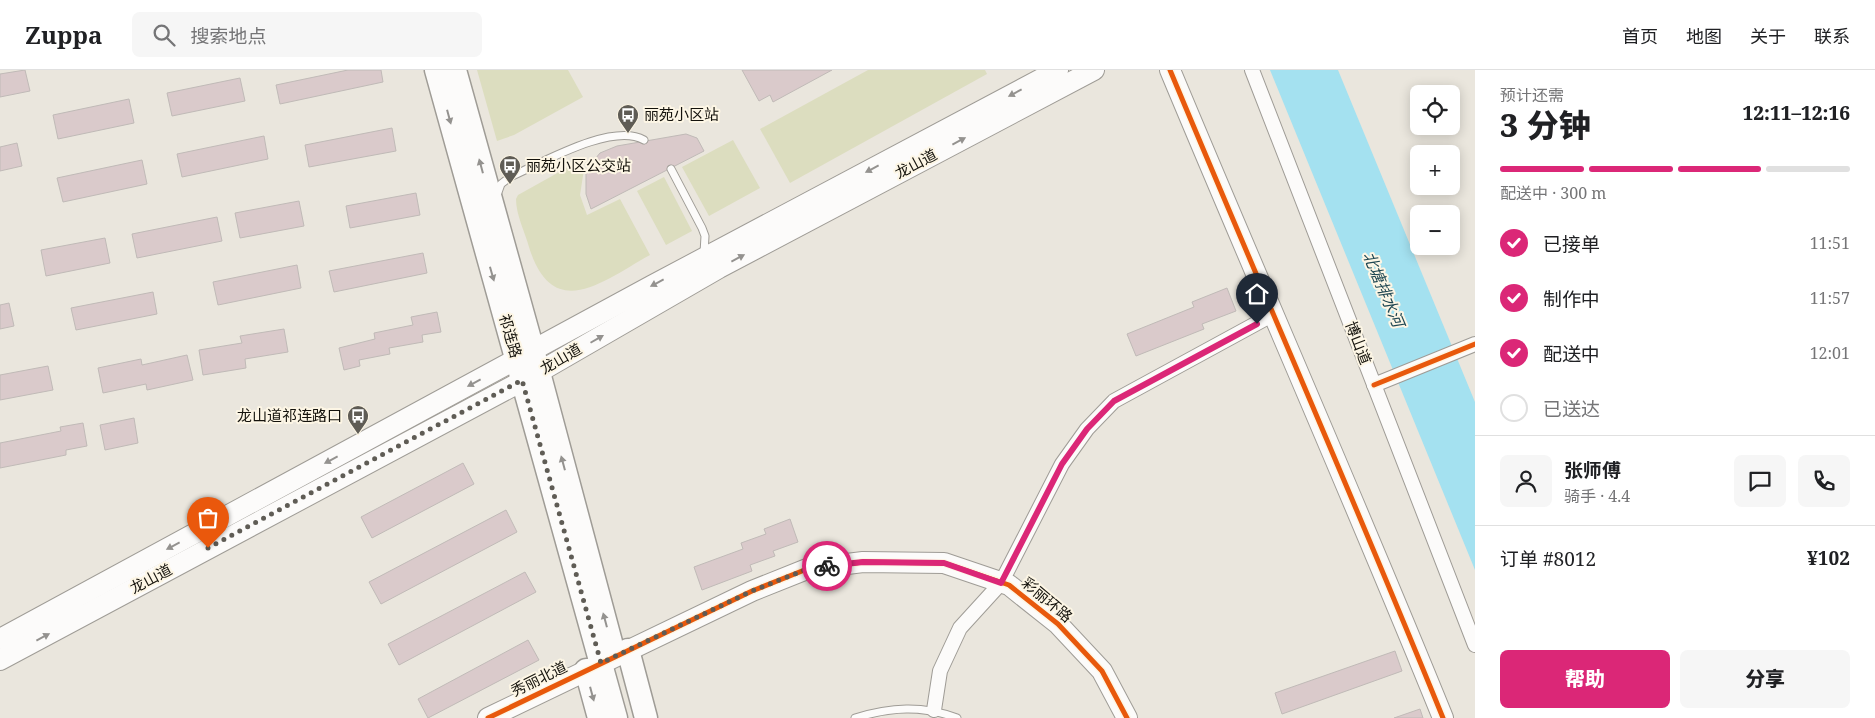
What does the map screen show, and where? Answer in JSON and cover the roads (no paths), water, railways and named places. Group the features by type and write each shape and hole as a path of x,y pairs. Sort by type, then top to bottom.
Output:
{"main road":[{"name":"祁连路","path":"436,70 528,365 607,659 616,718"},
{"name":"祁连路","path":"455,70 494,213 528,365"},
{"name":"龙山道","path":"0,660 528,365 700,260 1058,70"},
{"name":"龙山道","path":"0,639 719,268 1094,70"},
{"path":"1170,70 1272,315 1371,541 1443,718"},
{"name":"彩丽环路","path":"607,659 752,591 807,569 863,562 944,563 1009,586 1058,624 1102,671 1127,718"},
{"name":"祁连路","path":"607,659 631,718"},
{"path":"599,718 607,659"},
{"path":"607,659 646,718"},
{"name":"秀丽北道","path":"488,718 607,659"}],"street":[{"name":"博山道","path":"1252,70 1475,645"},
{"path":"934,710 940,671 960,628 1001,583 1062,464 1087,429 1114,401 1272,315"},
{"path":"1374,385 1475,344"}],"lane":[{"path":"494,213 500,188 510,177 597,139 624,134 644,140"},
{"path":"671,169 705,236 705,249 700,260"},
{"path":"855,718 879,711 908,707 934,710 957,718"}],"water":[{"name":"北塘排水河","path":"1270,70 1338,70 1410,244 1410,255 1414,255 1475,402 1475,570"}],"place":[{"name":"丽苑小区站","path":"628,134"},
{"name":"丽苑小区公交站","path":"510,185"},
{"name":"龙山道祁连路口","path":"358,435"}]}
